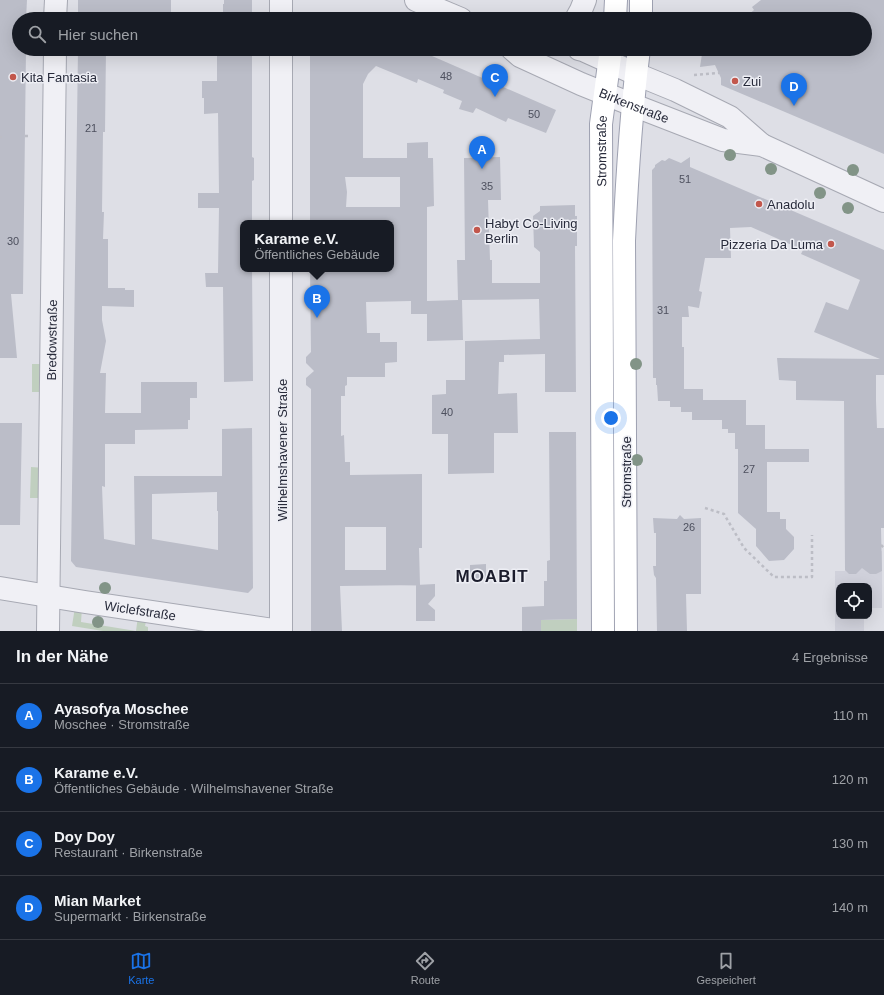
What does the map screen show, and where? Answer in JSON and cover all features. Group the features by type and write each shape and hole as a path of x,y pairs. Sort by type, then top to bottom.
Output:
{"main road":[{"path":"615,12 616,0"},
{"path":"641,0 641,12"},
{"name":"Stromstraße","path":"603,631 601,124 610,56"},
{"name":"Stromstraße","path":"626,631 624,241 627,177 638,56"}],"street":[{"path":"56,0 56,12"},
{"path":"281,0 281,12"},
{"path":"416,0 444,12"},
{"path":"580,12 585,0"},
{"name":"Bredowstraße","path":"48,631 55,56"},
{"path":"281,56 281,220"},
{"name":"Birkenstraße","path":"520,56 581,84 722,140 762,145"},
{"name":"Birkenstraße","path":"611,56 636,74 675,90 730,117 762,145 884,201"},
{"path":"601,241 624,241"},
{"name":"Wilhelmshavener Straße","path":"281,631 282,272"},
{"name":"Wiclefstraße","path":"0,588 281,631"}],"path":[{"path":"694,75 719,73"},
{"path":"25,136 31,136"},
{"path":"705,508 724,514 744,548 774,577 812,577 812,535"}],"shaded area":[{"path":"845,551 882,551 882,608 872,608 872,583 836,583 836,619 864,619 864,631 835,631 835,571 845,571"}],"green space":[{"path":"32,364 46,364 46,392 32,392"},
{"path":"31,467 45,468 44,498 30,498"},
{"path":"75,607 82,608 81,622 136,631 103,631 72,626"},
{"path":"138,616 147,617 145,626 148,627 148,631 136,631"},
{"path":"577,619 577,631 541,631 541,620"}],"building":[{"path":"0,0 27,0 26,12 12,12 12,56 26,56 23,294 11,294 17,358 0,358"},
{"path":"78,0 171,0 171,12 78,12"},
{"path":"224,0 252,0 252,12 223,12"},
{"path":"761,0 884,0 884,154 721,85 721,78 715,65 700,67 702,56 872,56 872,12 752,12 754,10 752,7"},
{"path":"78,56 106,56 102,212 104,212 103,239 108,239 108,288 125,288 125,290 134,290 134,307 102,306 102,320 106,341 100,373 106,373 105,413 141,413 141,382 197,382 197,398 190,398 190,420 188,420 188,429 135,430 135,444 105,444 105,487 102,486 104,539 135,545 134,476 222,476 222,429 252,428 253,588 248,593 76,567 71,561","holes":["217,492 218,550 152,539 152,494"]},
{"path":"217,56 252,56 252,157 254,158 254,180 252,181 252,220 240,220 240,272 252,272 253,381 224,382 223,287 206,287 205,273 218,273 219,208 198,208 198,193 219,193 218,113 204,114 202,81 217,81"},
{"path":"310,56 432,56 556,110 546,133 508,118 506,122 476,108 473,113 459,109 462,101 443,93 444,90 418,79 417,83 376,66 368,74 363,84 363,158 407,158 407,143 428,142 428,158 433,158 434,206 427,207 427,301 458,300 457,260 465,260 464,158 500,157 501,200 488,200 492,283 540,283 540,252 534,247 533,216 540,211 540,206 575,205 575,216 577,216 577,246 575,246 576,392 545,392 545,354 504,355 504,362 499,362 498,394 517,393 518,433 494,433 494,473 448,474 448,434 432,434 432,395 446,394 446,380 465,380 465,341 540,339 539,299 462,300 463,340 427,341 427,314 411,314 411,301 366,302 367,333 380,333 380,342 397,342 397,362 385,363 385,377 347,377 345,396 341,396 341,436 344,435 345,462 350,462 350,475 422,474 422,548 419,548 420,585 340,586 342,631 311,631 311,389 306,385 306,378 314,371 306,363 306,357 311,352 310,272 394,272 394,220 310,220","holes":["345,177 400,177 400,207 346,207 347,192","345,527 386,527 386,570 345,570"]},
{"path":"690,157 690,167 884,250 884,375 876,375 876,401 877,428 884,428 884,528 881,528 882,571 876,574 870,574 862,568 856,574 849,574 845,570 844,401 796,400 796,381 779,380 777,358 880,359 814,332 826,302 848,310 860,280 801,254 803,250 751,227 730,228 731,258 705,258 699,291 702,292 699,308 688,306 689,317 682,317 684,389 703,389 703,400 746,400 746,425 765,425 765,449 809,449 809,462 767,462 767,512 780,512 780,519 786,519 786,529 794,537 794,549 784,560 769,561 756,546 756,529 738,513 738,449 735,449 735,433 728,433 728,429 722,429 722,420 692,420 692,412 681,412 681,407 670,407 670,401 658,401 656,378 653,378 652,170 655,165 662,160 665,161 669,158 681,163"},
{"path":"0,423 22,423 20,525 0,525"},
{"path":"549,432 576,432 577,619 541,620 541,631 522,631 522,607 544,606 544,581 547,581 547,561 550,560"},
{"path":"680,515 684,519 701,518 701,594 686,594 687,631 657,631 656,578 654,575 653,566 656,566 656,533 654,533 653,518 677,519"},
{"path":"486,564 486,579 470,579 470,565"},
{"path":"435,584 435,596 428,604 435,610 435,621 416,621 416,585"}],"place":[{"name":"Kita Fantasia","path":"13,77"},
{"name":"Zui","path":"735,81"},
{"name":"Doy Doy","path":"495,97"},
{"name":"Mian Market","path":"794,106"},
{"name":"Ayasofya Moschee","path":"482,169"},
{"name":"Anadolu","path":"759,204"},
{"name":"Habyt Co-Living Berlin","path":"477,230"},
{"name":"Pizzeria Da Luma","path":"831,244"},
{"name":"Karame e.V.","path":"317,318"}],"district":[{"name":"MOABIT","path":"492,576"}]}
